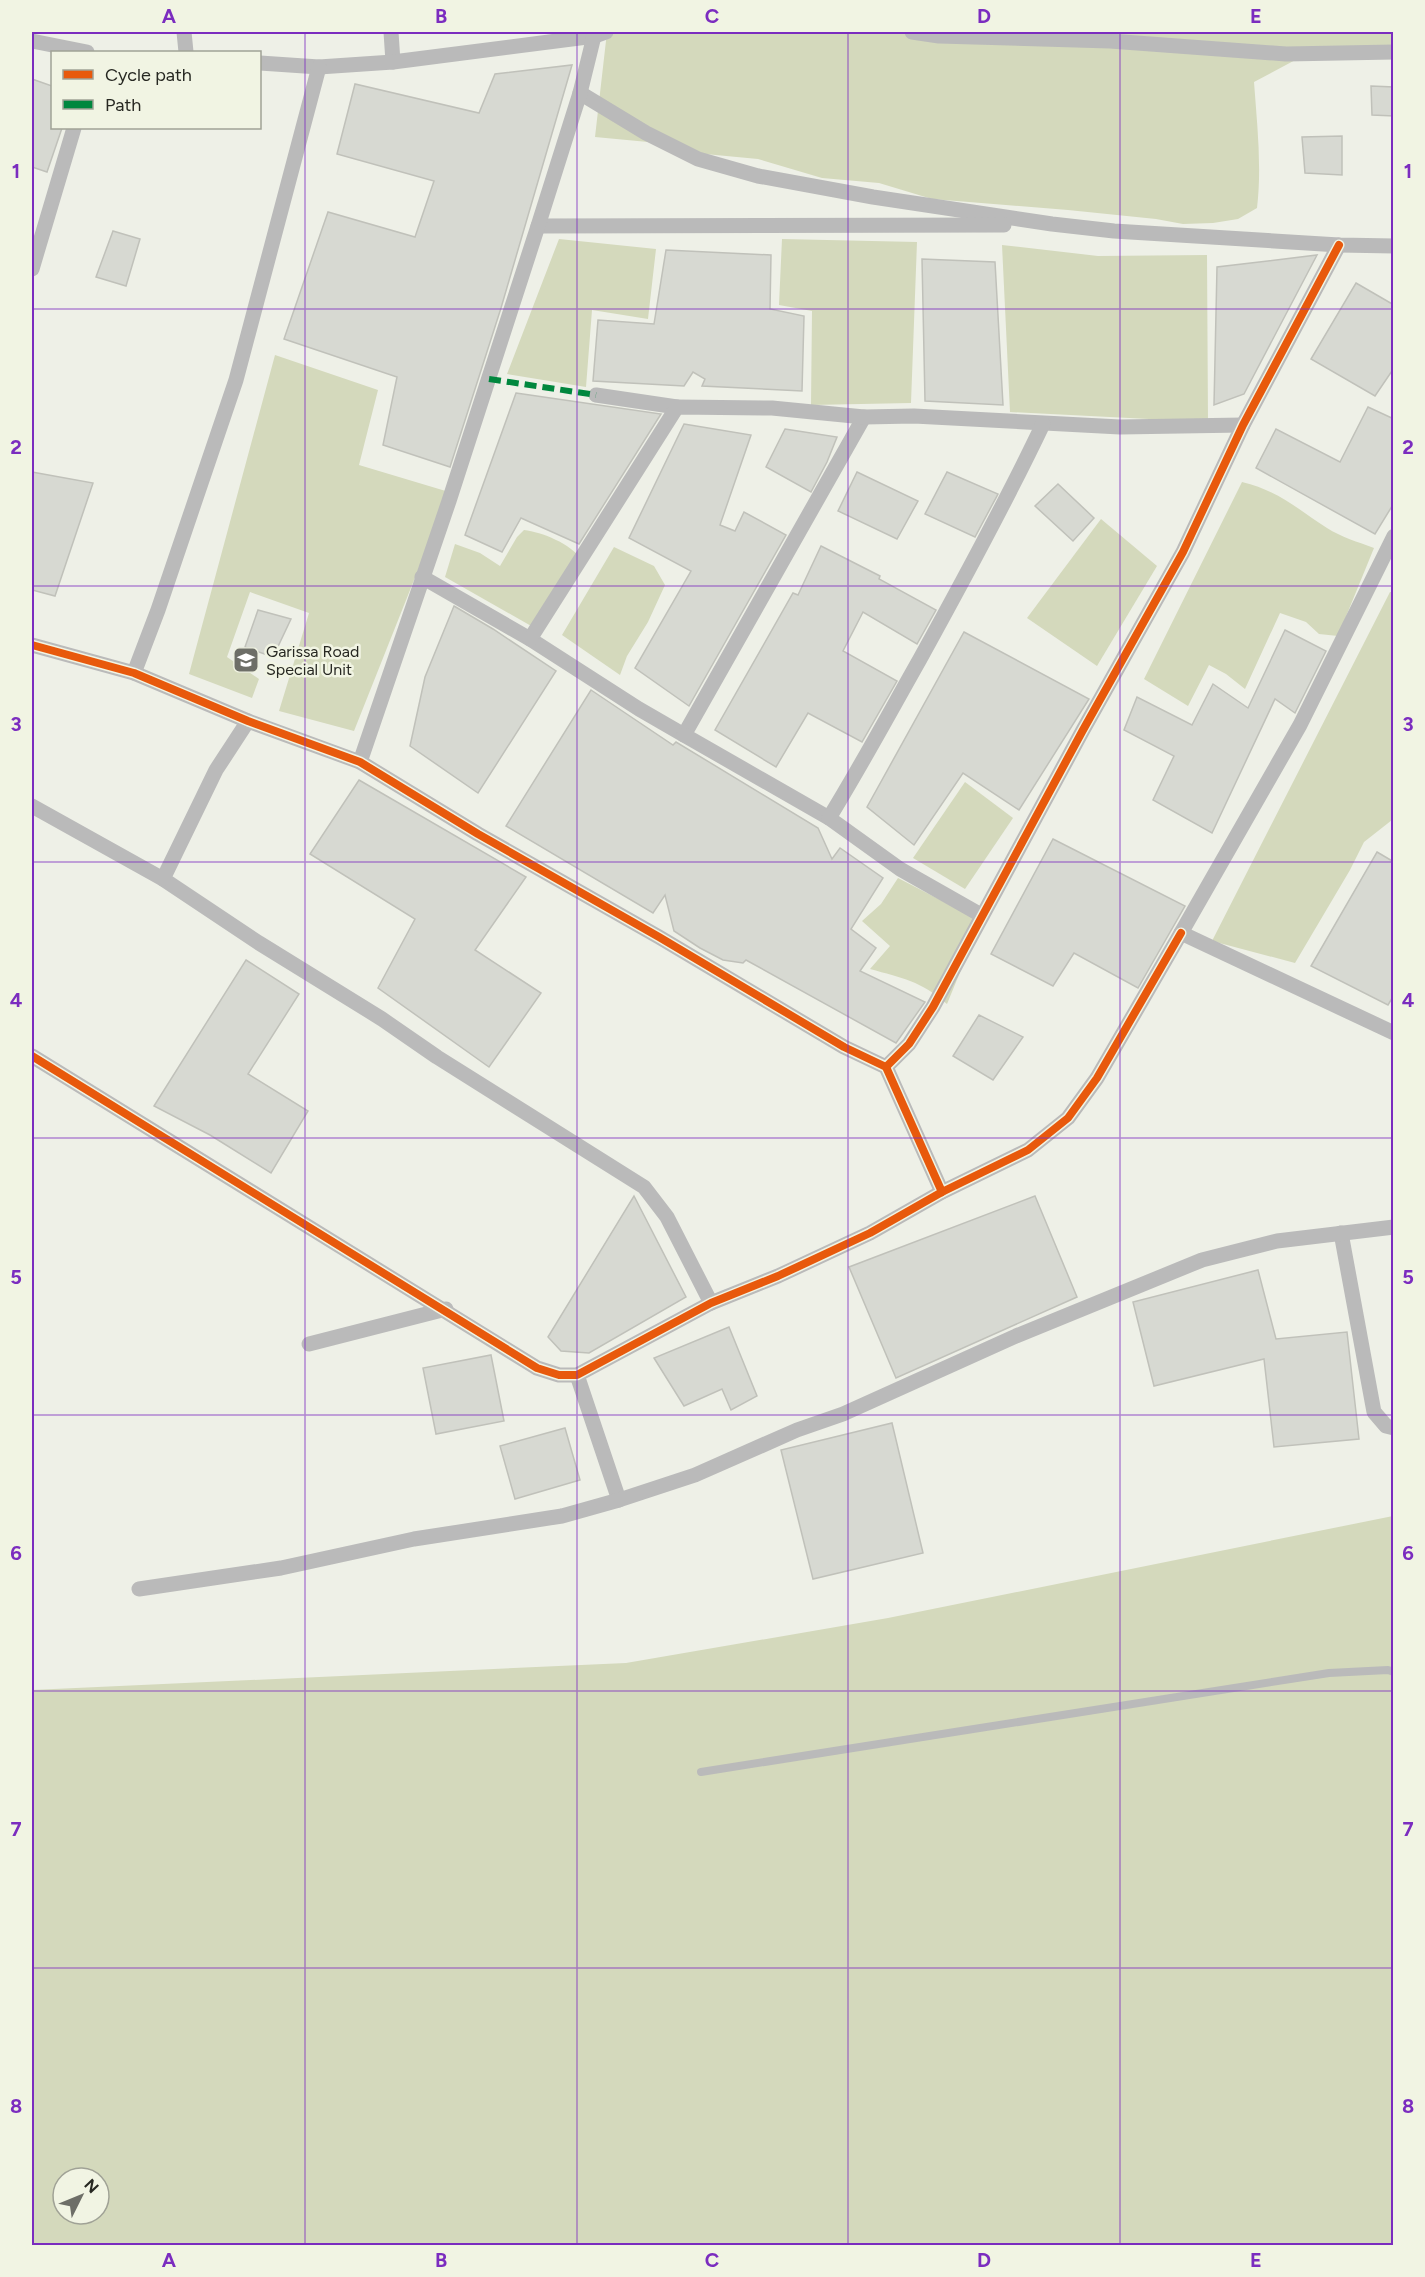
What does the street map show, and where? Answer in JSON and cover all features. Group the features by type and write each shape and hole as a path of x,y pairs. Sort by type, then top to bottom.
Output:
{"street":[{"path":"184,32 186,51"},
{"path":"390,32 393,62"},
{"path":"912,32 939,36 1110,40 1286,54 1394,51"},
{"path":"261,63 319,67 393,62 599,33 456,479 360,762"},
{"path":"32,41 82,51"},
{"path":"134,673 158,610 236,380 319,67"},
{"path":"580,93 646,133 698,159 759,176 873,197 1052,225 1339,245 1394,246"},
{"path":"32,269 74,129"},
{"path":"538,226 1052,225"},
{"path":"886,1067 909,1044 933,1007 981,915 1183,552 1243,424 1339,245"},
{"path":"596,395 677,407 772,408 864,417 914,416 1042,424 1177,427 1243,424"},
{"path":"530,639 677,407"},
{"path":"684,735 864,417"},
{"path":"829,818 964,580 1011,492 1042,424"},
{"path":"32,1056 446,1309 537,1368 560,1375 577,1375 711,1303 778,1276 870,1233 942,1192 1028,1150 1068,1118 1097,1078 1300,724 1394,536"},
{"path":"422,577 530,639 639,709 829,818 900,869 981,915"},
{"path":"32,645 134,673 248,721 360,762 478,834 844,1047 886,1067 942,1192"},
{"path":"162,879 216,770 248,721"},
{"path":"32,806 162,879 644,1187 667,1217 711,1303"},
{"path":"1181,933 1392,1029"},
{"path":"139,1589 281,1568 414,1539 562,1516 618,1500 694,1475 797,1430 843,1414 1017,1336 1202,1260 1277,1241 1394,1227"},
{"path":"1341,1233 1374,1412 1386,1425 1394,1428"},
{"path":"309,1344 446,1309"},
{"path":"577,1375 618,1500"}],"lane":[{"path":"701,1772 1329,1673 1388,1670 1394,1672"}],"green space":[{"path":"607,32 1393,32 1393,56 1299,58 1254,82 1259,161 1257,208 1238,219 1183,224 1068,210 932,199 879,183 822,178 758,159 684,152 648,142 595,137"},
{"path":"559,239 656,249 648,319 592,310 586,387 507,374"},
{"path":"782,239 917,242 911,403 811,405 812,311 779,305"},
{"path":"1002,245 1098,256 1207,255 1208,422 1010,412"},
{"path":"275,355 378,390 359,465 449,492 354,731 279,711 309,613 250,592 227,657 259,679 252,698 189,674"},
{"path":"1242,482 1277,495 1332,531 1374,548 1338,636 1319,634 1306,622 1280,613 1245,689 1226,674 1209,665 1188,706 1144,679"},
{"path":"1101,519 1157,566 1097,666 1027,618"},
{"path":"524,530 556,540 570,548 581,559 540,631 445,577 455,544 480,553 500,566 517,537"},
{"path":"614,547 654,566 665,585 648,622 627,656 620,675 562,635"},
{"path":"1390,592 1393,592 1393,821 1364,842 1295,963 1212,941"},
{"path":"965,782 1013,818 965,889 913,858"},
{"path":"898,878 981,921 947,1004 920,985 870,969 890,946 862,921 881,904"},
{"path":"1393,1516 1393,2245 32,2245 32,1690 626,1663 888,1618"}],"building":[{"path":"572,65 501,308 450,467 383,445 397,377 284,339 328,212 415,237 434,181 337,154 355,84 479,113 495,74"},
{"path":"32,79 51,86 51,129 62,129 47,172 32,167"},
{"path":"1371,86 1394,87 1394,116 1372,115"},
{"path":"1342,136 1342,175 1305,173 1302,137"},
{"path":"113,231 140,239 126,286 96,277"},
{"path":"666,250 771,255 770,309 804,316 802,391 702,386 705,379 693,372 684,386 593,381 598,320 654,324"},
{"path":"1317,255 1244,394 1214,405 1217,267"},
{"path":"922,259 995,262 1003,405 925,401"},
{"path":"1356,283 1394,305 1394,368 1375,396 1311,359"},
{"path":"516,393 661,414 579,544 521,518 502,552 465,535"},
{"path":"1368,407 1394,419 1394,503 1375,534 1256,468 1276,429 1340,462"},
{"path":"684,424 751,435 720,525 735,531 744,512 786,535 689,706 635,668 691,571 629,538"},
{"path":"785,429 837,437 811,492 766,467"},
{"path":"32,472 93,483 55,596 32,590"},
{"path":"857,472 918,501 897,539 838,511"},
{"path":"947,472 998,494 975,537 925,514"},
{"path":"1058,484 1094,518 1073,541 1035,506"},
{"path":"821,546 880,576 879,579 936,610 917,644 863,612 843,651 897,681 862,742 808,713 776,767 715,730 793,593 798,595"},
{"path":"454,606 556,671 478,793 410,746 425,677"},
{"path":"258,610 291,619 273,657 245,647"},
{"path":"1285,630 1326,651 1295,713 1275,699 1212,833 1153,800 1174,756 1124,730 1137,697 1192,725 1213,684 1248,708"},
{"path":"964,632 1089,699 1019,810 963,773 914,845 867,807"},
{"path":"591,690 673,745 676,742 818,828 832,859 840,848 883,878 851,929 876,948 860,971 925,1002 896,1043 746,960 743,963 723,960 700,948 674,931 665,895 653,913 506,826"},
{"path":"359,780 526,877 475,950 541,993 489,1067 378,988 415,919 310,854"},
{"path":"1053,839 1185,906 1138,988 1074,953 1053,986 991,954"},
{"path":"1377,852 1394,862 1394,995 1388,1005 1311,966"},
{"path":"246,960 299,994 248,1074 308,1111 271,1173 210,1135 154,1106"},
{"path":"979,1015 1023,1037 993,1080 953,1056"},
{"path":"634,1196 686,1297 589,1353 561,1351 548,1337"},
{"path":"1035,1196 1077,1297 896,1378 849,1267"},
{"path":"1258,1270 1276,1339 1347,1332 1359,1439 1274,1447 1264,1359 1154,1386 1133,1302"},
{"path":"729,1327 757,1396 731,1410 722,1389 684,1406 654,1358"},
{"path":"491,1355 504,1421 436,1434 423,1368"},
{"path":"892,1423 923,1553 813,1579 781,1450"},
{"path":"565,1428 580,1480 515,1499 500,1446"}],"marked path":[{"path":"489,379 596,395"}],"cycle path":[{"path":"886,1067 909,1044 933,1007 1083,730 1183,552 1243,425 1339,245"},
{"path":"32,645 134,673 248,721 360,762 478,834 659,937 844,1047 886,1067 942,1192"},
{"path":"32,1056 537,1368 559,1375 577,1375 711,1303 778,1276 870,1233 942,1192 1028,1150 1068,1118 1097,1078 1181,933"}],"place":[{"name":"Garissa Road Special Unit","path":"246,660"}]}
